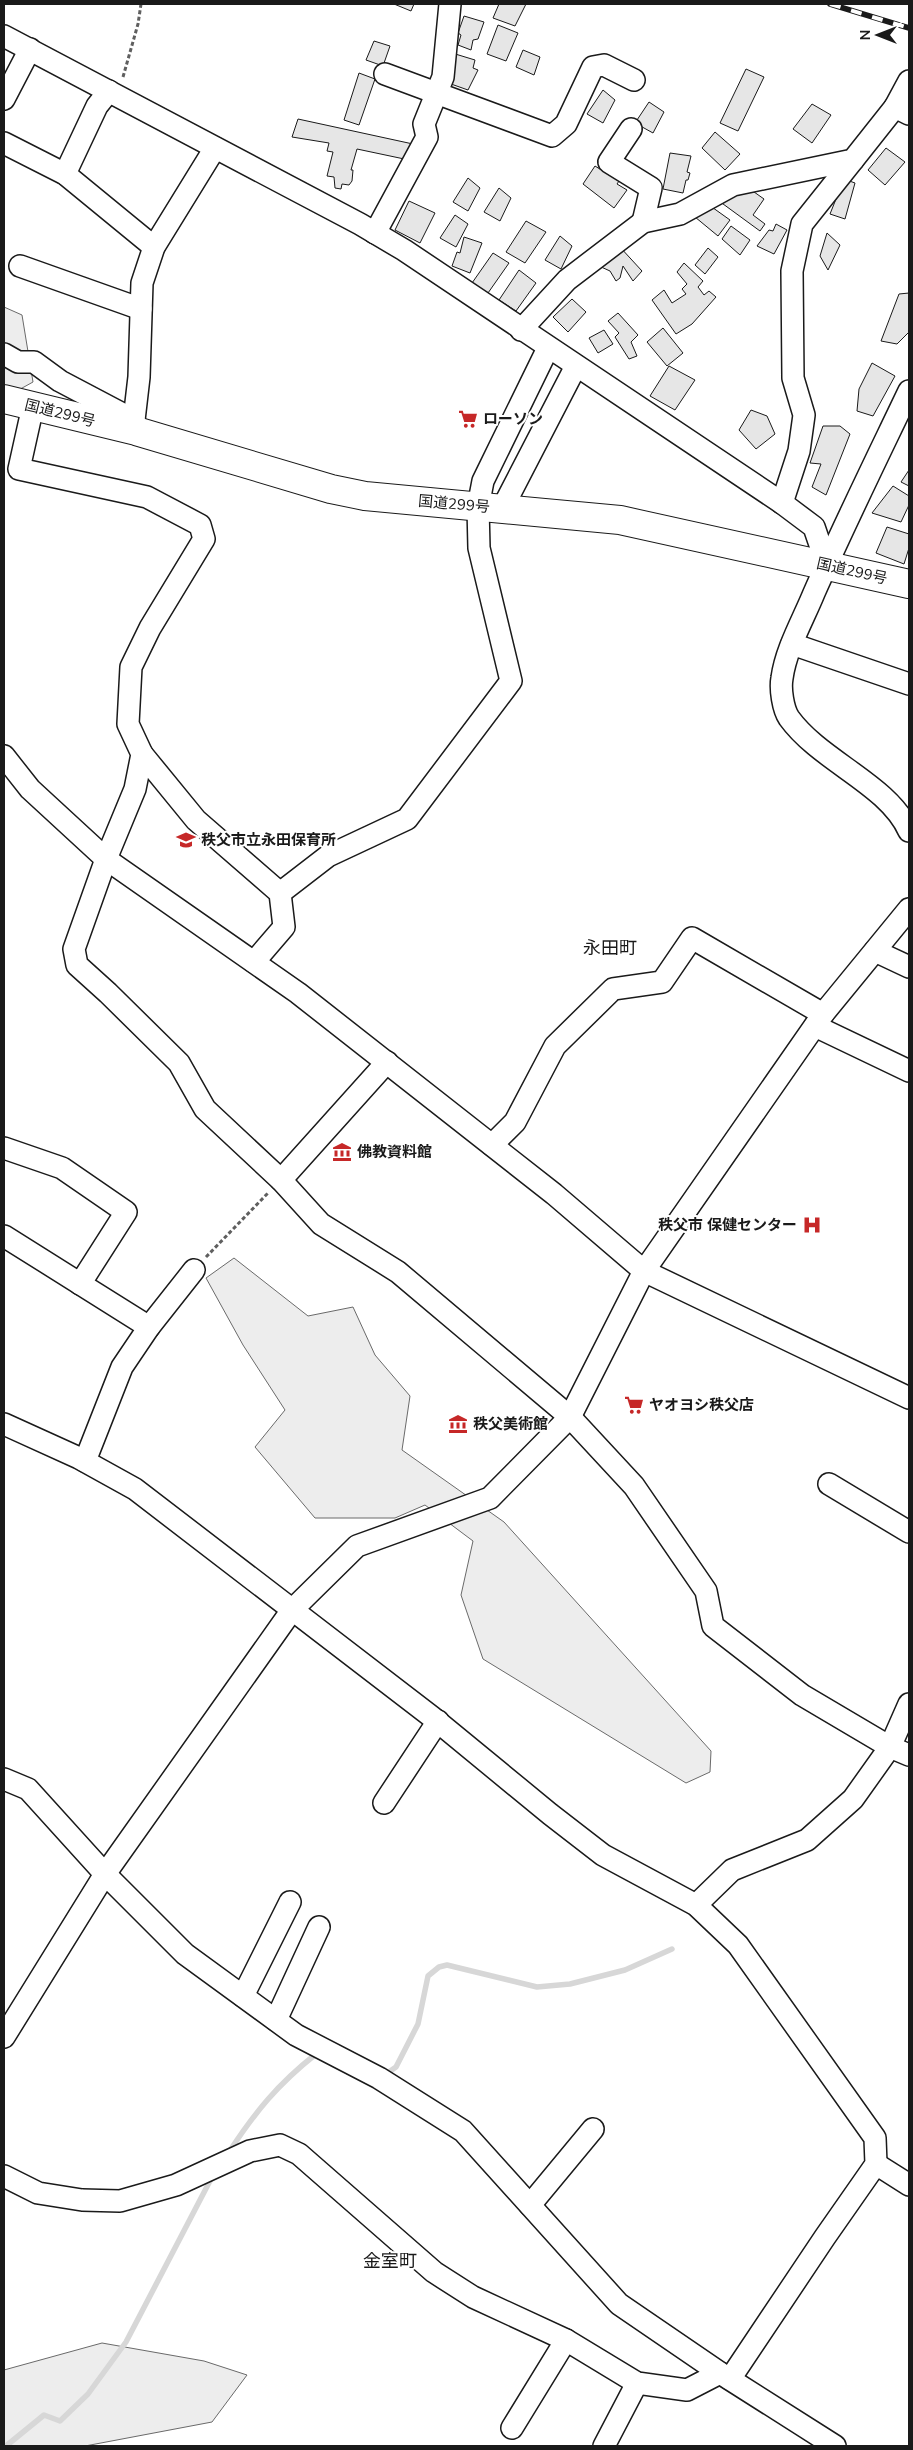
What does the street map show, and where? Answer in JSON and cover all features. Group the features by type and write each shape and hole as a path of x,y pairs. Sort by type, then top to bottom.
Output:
{"highway":[{"name":"国道299号","path":"4,399 135,425 331,489 365,496 620,520 909,584"}],"street":[{"path":"375,233 428,137 424,124 443,76 450,4"},
{"path":"4,36 404,250 782,503 814,527 827,565"},
{"path":"4,99 30,50"},
{"path":"386,74 437,95 448,96 552,136 566,124 593,67 604,65 634,80"},
{"path":"782,503 799,451 804,415 794,378 792,271 802,224 853,160 902,111 909,81"},
{"path":"65,174 97,106 113,94"},
{"path":"630,129 609,162 651,188 643,222"},
{"path":"4,143 65,174 154,247"},
{"path":"4,354 18,362 34,362 60,381 135,425 140,378 142,283 154,247 215,148"},
{"path":"521,330 567,280 643,222 680,214 733,185 853,160"},
{"path":"20,266 141,310"},
{"path":"490,508 483,481 548,348"},
{"path":"280,893 328,856 407,819 511,681 479,548 490,508 576,366"},
{"path":"909,391 827,565 792,644 781,679 788,717 818,750 886,799 909,831"},
{"path":"33,406 20,469 147,497 200,526 204,539 150,628 131,667 128,724 142,754 196,820 280,893 284,927 254,962"},
{"path":"792,644 909,684"},
{"path":"142,754 134,788 74,949 77,965 179,1063 205,1109 281,1180 321,1224 398,1272 570,1417 634,1486 706,1591 713,1626 802,1695 900,1751"},
{"path":"4,756 30,789 106,859 298,993 554,1194 644,1271 909,1398"},
{"path":"4,2037 105,1874 292,1610 357,1546 490,1498 570,1417 644,1271 819,1020 909,909"},
{"path":"492,1145 514,1122 555,1046 613,989 662,982 692,938 819,1020 909,1071"},
{"path":"875,951 909,967"},
{"path":"281,1180 387,1062"},
{"path":"4,1148 62,1168 126,1212 80,1284"},
{"path":"4,1236 149,1327"},
{"path":"85,1461 122,1367 149,1327 194,1270"},
{"path":"4,1424 85,1461 134,1489 438,1721 550,1814 603,1855 696,1905 738,1945 875,2138 876,2164 725,2376 687,2390 637,2383 566,2340 472,2297 434,2272 299,2154 280,2145 250,2151 176,2185 120,2201 82,2200 38,2193 4,2176"},
{"path":"829,1484 909,1532"},
{"path":"696,1905 732,1870 807,1840 853,1799 900,1751 909,1704"},
{"path":"384,1804 438,1721"},
{"path":"4,1780 28,1789 105,1874 185,1954 296,2035 379,2078 463,2131 619,2304 725,2376 834,2446"},
{"path":"243,1996 290,1902"},
{"path":"276,2020 319,1927"},
{"path":"530,2205 593,2129"},
{"path":"876,2164 909,2185"},
{"path":"512,2428 566,2340"},
{"path":"604,2446 637,2383"}],"path":[{"path":"113,94 138,24 141,4"},
{"path":"194,1270 281,1180"}],"shaded area":[{"path":"4,307 22,315 33,382 4,398"},
{"path":"234,1258 308,1316 353,1307 375,1355 410,1396 402,1450 504,1522 711,1751 710,1772 686,1783 483,1659 461,1595 473,1541 425,1505 395,1518 315,1518 255,1447 285,1410 243,1345 206,1278"},
{"path":"102,2343 204,2361 247,2375 212,2422 85,2446 4,2446 4,2370"}],"building":[{"path":"394,4 414,4 411,11"},
{"path":"499,4 526,4 515,26 493,18"},
{"path":"464,16 484,22 478,39 473,40 471,50 458,45 461,35 458,33"},
{"path":"498,25 518,33 506,61 487,54"},
{"path":"374,41 390,46 383,66 366,60"},
{"path":"523,50 540,57 534,75 516,67"},
{"path":"452,53 475,60 473,68 478,70 468,90 451,84"},
{"path":"746,69 764,77 738,131 720,123"},
{"path":"359,73 375,79 359,125 344,120"},
{"path":"603,90 615,100 603,123 587,114"},
{"path":"649,102 664,112 653,133 635,123"},
{"path":"812,104 831,115 812,143 793,129"},
{"path":"298,119 413,144 409,160 357,149 351,170 353,170 352,181 349,185 342,184 341,189 335,188 334,177 327,176 333,152 327,151 329,143 292,137"},
{"path":"715,132 740,154 725,170 702,148"},
{"path":"886,148 905,162 885,185 868,170"},
{"path":"670,153 691,156 687,172 690,173 683,193 663,189"},
{"path":"595,166 619,181 617,184 627,190 614,208 583,184"},
{"path":"468,178 480,188 468,211 453,202"},
{"path":"844,179 855,183 845,219 830,214"},
{"path":"747,187 764,199 753,215 765,224 760,231 719,201"},
{"path":"499,188 511,198 500,221 484,212"},
{"path":"409,201 435,213 420,243 395,230"},
{"path":"709,205 730,220 718,236 695,217"},
{"path":"455,215 468,224 456,247 440,238"},
{"path":"526,221 546,232 525,263 506,252"},
{"path":"776,224 787,230 774,254 757,246 769,230 773,231"},
{"path":"731,226 750,240 740,255 722,239"},
{"path":"827,233 840,245 828,270 820,256"},
{"path":"560,236 572,246 561,269 545,260"},
{"path":"464,237 482,243 470,273 452,266 457,252 460,253"},
{"path":"619,246 642,271 633,281 623,266 620,278 616,281 610,271 599,266"},
{"path":"708,248 718,257 705,274 695,265"},
{"path":"493,253 509,263 488,293 472,283"},
{"path":"684,263 703,281 698,287 704,295 709,291 716,297 692,324 676,334 652,300 664,290 672,303 686,294 682,289 687,284 677,272"},
{"path":"519,270 536,283 516,311 499,300"},
{"path":"909,293 909,332 897,344 881,341 899,294"},
{"path":"572,299 586,312 568,332 553,317"},
{"path":"618,313 638,335 631,342 637,356 629,359 615,337 619,333 608,321"},
{"path":"663,328 683,353 667,366 647,342"},
{"path":"604,330 613,344 598,353 589,338"},
{"path":"872,363 895,376 873,416 857,411 859,389"},
{"path":"669,366 695,380 675,410 650,396"},
{"path":"751,410 767,416 775,434 756,449 739,430"},
{"path":"823,426 840,426 850,434 826,495 812,487 821,464 810,463"},
{"path":"909,470 909,486 901,482"},
{"path":"893,486 909,496 909,505 901,522 872,513"},
{"path":"887,527 909,534 909,548 904,564 876,553"}],"waterway":[{"path":"383,2076 396,2067 418,2024 428,1976 439,1967 447,1965 537,1987 570,1984 625,1970 672,1949"},
{"path":"229,2152 258,2111 290,2076 316,2054 319,2056"},
{"path":"6,2446 44,2415 60,2421 88,2394 126,2342 212,2177"}],"railway":[{"path":"830,4 909,28"}],"place":[{"name":"ローソン","path":"468,419"},
{"name":"秩父市立永田保育所","path":"186,840"},
{"name":"佛教資料館","path":"342,1152"},
{"name":"秩父市 保健センター","path":"812,1225"},
{"name":"ヤオヨシ秩父店","path":"634,1405"},
{"name":"秩父美術館","path":"458,1424"}],"district":[{"name":"永田町","path":"610,948"},
{"name":"金室町","path":"390,2261"}]}
